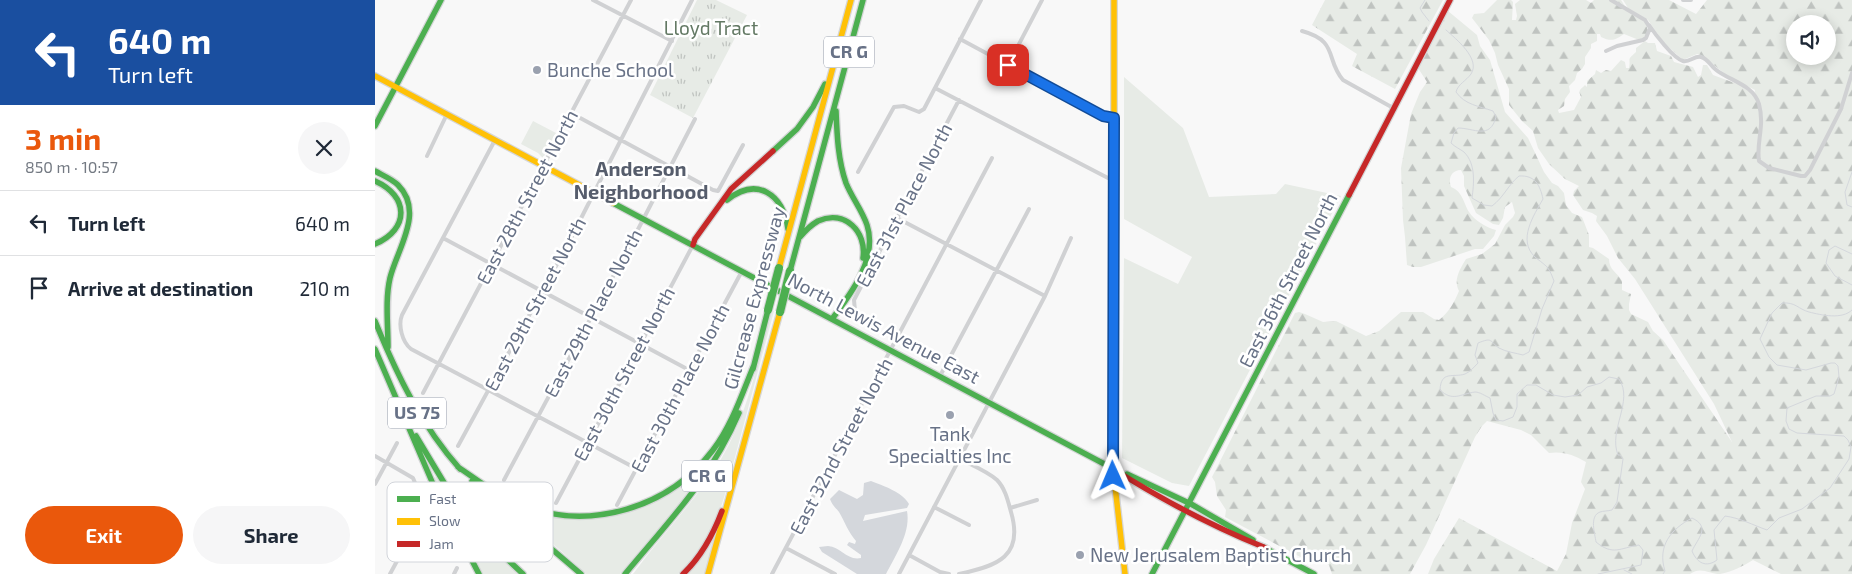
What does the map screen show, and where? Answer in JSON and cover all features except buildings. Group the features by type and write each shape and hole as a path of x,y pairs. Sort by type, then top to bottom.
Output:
{"main road":[{"path":"375,126 441,0"},
{"name":"Gilcrease Expressway","path":"627,572 689,500 715,463 737,417 754,365 851,0"},
{"name":"Gilcrease Expressway","path":"708,574 738,470 863,0"},
{"path":"1114,0 1113,468 1125,574"},
{"name":"East 36th Street North","path":"1152,574 1450,0"},
{"path":"693,245 695,239 731,189 788,138 803,120 813,107 832,72"},
{"name":"North Lewis Avenue East","path":"375,76 1113,468 1143,488 1188,507 1228,533 1265,548 1314,574"},
{"path":"832,319 841,308 866,263 870,245 866,224 849,191 841,168 835,104"},
{"path":"375,171 399,186 407,198 411,209 409,222 393,269 389,288 387,308 388,351"},
{"path":"375,182 386,185 392,190 398,198 402,211 400,222 394,233 387,239 375,244"},
{"path":"693,245 724,203 734,194 747,189 766,191 778,200 785,214 788,235"},
{"path":"799,239 817,222 831,218 849,222 861,236 864,245 863,259 832,319"},
{"name":"US 75","path":"375,321 415,410 431,435 473,482"},
{"name":"US 75","path":"375,349 431,482"},
{"path":"553,514 589,517 609,515 632,509 672,490 705,461 727,429 754,365"},
{"path":"398,404 443,482"},
{"path":"458,467 481,482"},
{"path":"683,574 700,556 712,538 738,470"},
{"path":"713,574 732,492"},
{"name":"US 75","path":"553,550 581,574"},
{"path":"553,552 574,574"},
{"name":"US 75","path":"472,562 478,574"},
{"path":"510,562 523,574"}],"street":[{"path":"593,0 672,41"},
{"name":"East 28th Street North","path":"423,393 631,0"},
{"name":"East 29th Street North","path":"458,446 569,242 692,0"},
{"name":"East 31st Place North","path":"858,172 894,107 901,105 921,112 926,106 981,0"},
{"path":"1008,65 1042,0"},
{"path":"1611,0 1639,16 1649,25 1657,38 1680,59 1687,61 1699,56 1703,57 1720,73 1740,83 1754,94 1759,105 1762,123 1759,161 1769,168 1805,176 1810,170 1841,109 1852,73"},
{"path":"1683,0 1691,0"},
{"path":"1606,51 1617,46 1643,40 1649,33 1649,25"},
{"path":"1302,31 1325,43 1330,50 1339,76 1343,80 1395,108"},
{"path":"960,39 1103,116 1114,118"},
{"path":"935,88 1108,178 1114,179"},
{"name":"East 31st Place North","path":"855,311 854,300 959,100"},
{"path":"571,113 718,191 743,145"},
{"path":"427,156 447,114"},
{"name":"East 29th Place North","path":"504,480 695,119"},
{"path":"495,140 401,317 400,323 407,346 637,469"},
{"name":"East 32nd Street North","path":"772,574 992,158"},
{"path":"940,376 1029,209"},
{"path":"897,218 1045,296"},
{"path":"443,238 689,370"},
{"path":"899,574 1045,296 1071,238"},
{"name":"East 30th Street North","path":"556,503 693,245"},
{"name":"East 30th Place North","path":"617,505 743,271"},
{"path":"375,484 397,443"},
{"path":"375,456 413,478 415,482"},
{"path":"959,459 997,481 1003,488 1015,530 1015,539 1011,550 999,562 978,572 959,574"},
{"path":"1010,508 1037,500"},
{"path":"934,507 969,525"},
{"path":"787,548 835,574"},
{"path":"909,555 940,572 949,574"},
{"path":"390,574 396,562"},
{"path":"454,574 457,568"}],"green space":[{"name":"Lloyd Tract","path":"697,0 716,0 747,15 693,118 650,95"},
{"path":"1325,0 1443,0 1395,89 1352,66 1357,54 1312,25"},
{"path":"1497,0 1511,0 1513,2 1512,20 1516,20 1515,4 1520,0 1586,0 1591,3 1594,0 1621,0 1626,8 1646,23 1648,32 1644,38 1639,40 1624,34 1611,40 1597,34 1597,41 1591,44 1591,48 1585,57 1585,64 1569,86 1570,92 1565,99 1564,106 1558,110 1559,113 1574,110 1581,97 1580,90 1585,85 1587,87 1587,81 1595,74 1596,70 1601,73 1606,70 1611,71 1621,60 1625,62 1626,68 1629,68 1630,58 1636,52 1636,48 1645,41 1655,43 1657,51 1671,56 1674,62 1693,67 1698,77 1701,75 1703,65 1707,65 1713,75 1740,85 1754,95 1755,90 1729,77 1701,55 1697,54 1683,60 1664,43 1648,20 1628,8 1623,0 1669,0 1696,14 1707,0 1852,0 1852,574 1781,574 1753,560 1741,567 1720,574 1701,570 1690,574 1428,574 1434,559 1459,518 1557,571 1566,554 1572,523 1585,489 1581,482 1586,462 1568,454 1549,453 1531,435 1521,430 1487,421 1475,437 1426,545 1410,574 1332,574 1329,565 1322,561 1318,563 1306,560 1225,517 1226,510 1217,496 1215,482 1212,477 1295,313 1299,312 1323,322 1336,321 1366,336 1379,331 1401,312 1423,312 1439,320 1453,303 1459,291 1457,279 1466,259 1482,254 1495,244 1505,225 1515,213 1512,202 1505,207 1503,218 1499,225 1493,224 1476,213 1464,186 1464,176 1461,170 1458,170 1450,178 1451,187 1460,194 1474,218 1485,226 1496,230 1494,236 1483,249 1475,249 1421,267 1407,265 1401,168 1411,114 1420,92 1427,82 1418,68 1448,11 1477,35 1480,46 1490,60 1505,112 1528,138 1544,172 1552,183 1558,186 1564,193 1566,205 1572,213 1582,217 1589,235 1589,247 1609,259 1609,263 1622,281 1622,290 1631,294 1629,310 1631,314 1648,322 1653,331 1663,340 1732,442 1714,404 1635,279 1618,258 1607,236 1596,221 1597,216 1583,210 1573,195 1579,186 1565,179 1549,164 1538,148 1533,131 1509,105 1509,89 1489,40 1472,18 1474,14 1484,13"},
{"path":"1124,77 1183,128 1209,197 1276,194 1285,184 1341,196 1189,486 1172,483 1122,458 1124,258 1178,284 1192,257 1124,219"},
{"path":"533,121 556,133 543,158 538,153 521,144"},
{"path":"771,311 774,311 726,491 716,523 708,540 687,567 678,574 633,574 690,504 721,459 730,442 745,406 757,368"},
{"path":"715,455 682,501 620,574 586,574 553,544 553,514 565,518 655,502"},
{"path":"437,477 441,482 435,482 433,478"},
{"path":"716,533 706,574 687,574"},
{"path":"476,562 507,562 517,574 483,574"}],"shaded area":[{"path":"871,481 887,487 902,496 909,504 907,508 865,515 863,521 907,511 907,528 898,552 886,574 857,574 822,552 819,547 833,547 852,558 861,558 861,555 847,545 849,542 855,544 856,541 830,499 839,490 857,499 863,495 864,483"}],"waterway":[{"path":"1425,0 1420,8 1429,21"},
{"path":"1446,30 1466,50 1473,62 1471,74 1458,87 1456,92 1464,100 1493,111 1496,117 1493,124 1486,131 1458,128 1454,133 1451,143 1464,152 1471,162 1474,180 1472,198 1484,205 1492,206 1519,176 1529,177 1536,182 1543,199 1535,212 1529,228 1527,243 1535,257 1549,269 1554,281 1542,309 1529,352 1523,355 1508,351 1499,348 1489,340 1478,343 1475,355 1478,363 1465,374 1445,377 1440,390 1449,396 1475,392 1483,394 1490,398 1496,420 1503,421 1513,417 1517,407 1517,394 1527,385 1536,385 1553,395 1565,397 1578,395 1587,387 1601,383 1609,377 1619,379 1624,397 1616,445 1618,455 1623,459 1617,502 1612,510 1597,514 1594,521 1594,530 1596,542 1607,549 1617,550 1639,545 1643,550 1641,565 1598,574"},
{"path":"1852,172 1845,192 1847,205 1852,207"},
{"path":"1852,254 1835,246 1829,250 1826,263 1835,276 1852,285"},
{"path":"1663,574 1665,571 1663,562 1664,546 1672,533 1684,522 1692,518 1701,525 1700,537 1692,551 1696,559 1702,563 1709,564 1717,560 1714,530 1725,516 1767,530 1779,518 1802,509 1830,488 1849,459 1851,447 1848,440 1844,436 1797,433 1789,429 1786,421 1787,408 1816,396 1830,396 1834,394 1839,377 1838,366 1835,363 1831,363 1806,370 1777,365 1769,357 1760,339 1772,313 1782,303 1794,305 1805,311 1825,315 1843,315 1852,310"},
{"path":"1624,570 1632,574"}],"traffic: fast":[{"path":"375,126 441,0"},
{"path":"790,271 863,0"},
{"path":"773,151 797,129 813,107 825,84"},
{"path":"832,319 861,275 869,250 867,225 843,174 838,147 836,111"},
{"path":"375,171 398,185 406,196 409,207 407,231 388,286 388,347"},
{"path":"375,181 386,187 394,195 401,212 395,230 375,244"},
{"path":"727,200 748,189 758,189 767,192 781,206 788,229"},
{"path":"1152,574 1349,195"},
{"path":"613,203 1110,467"},
{"path":"800,237 818,221 837,218 852,225 858,232 863,248 863,258"},
{"path":"768,310 779,268"},
{"path":"780,312 790,271"},
{"path":"753,369 768,310"},
{"path":"375,321 411,399 433,435 460,469"},
{"path":"375,349 432,482"},
{"path":"553,513 575,516 601,515 627,509 651,500 674,487 695,470 720,440 741,398 754,365"},
{"path":"625,574 688,498 716,458 739,413"},
{"path":"416,436 444,482"},
{"path":"458,467 480,482"},
{"path":"1127,474 1191,504 1253,540"},
{"path":"1263,547 1314,574"},
{"path":"553,550 581,574"},
{"path":"473,562 479,574"},
{"path":"510,562 523,574"}],"traffic: slow":[{"path":"779,268 851,0"},
{"path":"1114,0 1114,178"},
{"path":"375,76 613,203"},
{"path":"1113,298 1113,468 1125,574"},
{"path":"708,574 780,312"}],"traffic: jam":[{"path":"1349,195 1450,0"},
{"path":"693,245 695,239 731,189 773,151"},
{"path":"1113,298 1114,178"},
{"path":"1110,467 1186,511 1266,548"},
{"path":"683,574 706,545 722,511"}],"place":[{"name":"Bunche School","path":"537,70"},
{"name":"Tank Specialties Inc","path":"950,415"},
{"name":"New Jerusalem Baptist Church","path":"1080,555"}],"district":[{"name":"Anderson Neighborhood","path":"641,180"}],"route":[{"path":"1008,65 1103,116 1114,118 1113,476"}]}
